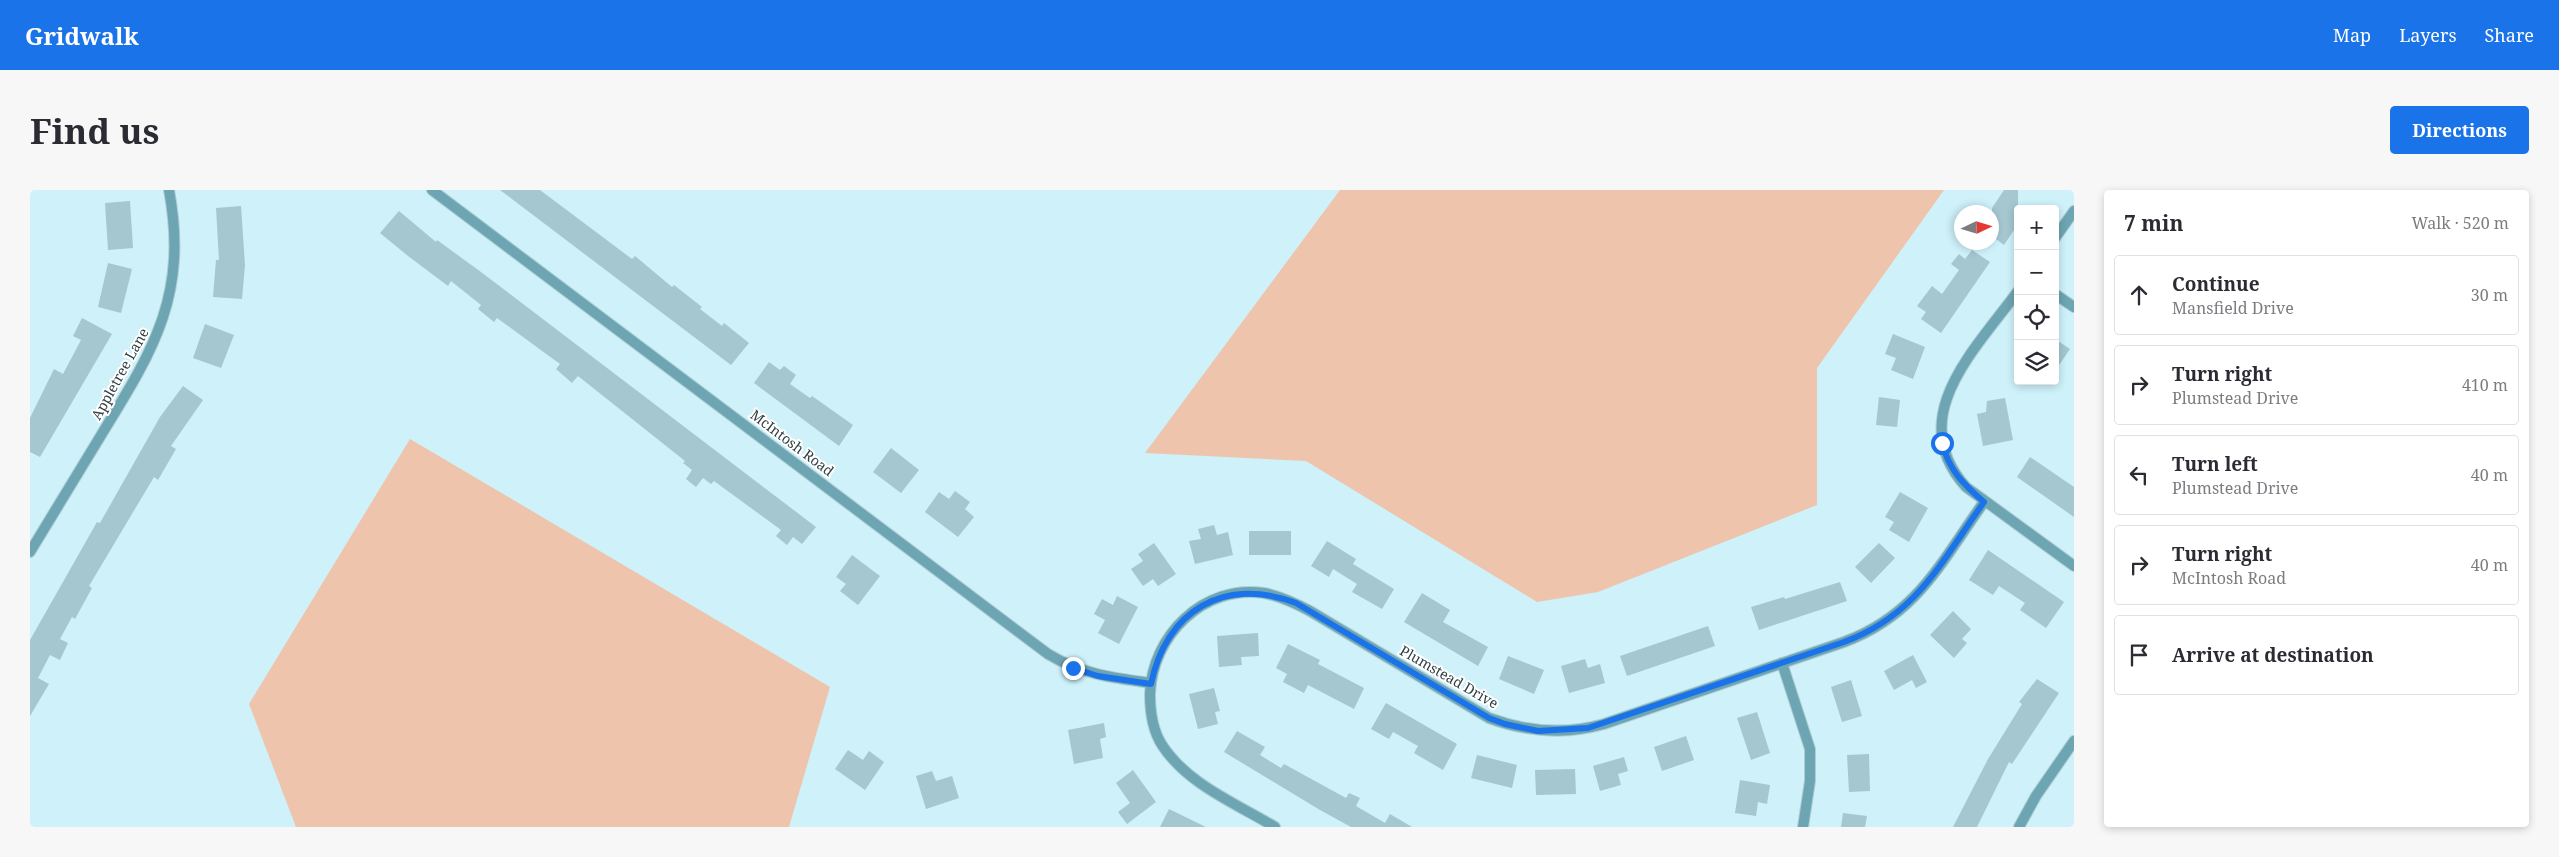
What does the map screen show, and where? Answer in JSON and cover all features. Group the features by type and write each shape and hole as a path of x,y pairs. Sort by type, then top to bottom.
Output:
{"street":[{"name":"Appletree Lane","path":"30,552 141,370 160,330 174,266 174,232 168,190"},
{"name":"McIntosh Road","path":"432,190 1048,654 1073,668 1098,676 1151,684"},
{"path":"2059,232 2074,211"},
{"path":"2015,295 1956,376 1946,397 1940,423 1942,443 1946,460 1954,474 1984,502 2074,566"},
{"path":"2056,295 2074,307"},
{"name":"Plumstead Drive","path":"1275,827 1195,779 1169,756 1155,730 1150,701 1151,684 1160,649 1168,636 1183,619 1200,606 1215,600 1246,593 1262,593 1296,603 1477,711 1505,724 1538,731 1588,728 1859,636 1899,613 1923,588 1984,502"},
{"path":"1782,663 1810,750 1810,781 1803,827"},
{"path":"2019,827 2036,796 2074,740"}],"shaded area":[{"path":"1340,190 1944,190 1817,368 1817,505 1598,592 1537,602 1306,461 1145,453"},
{"path":"410,439 830,687 789,827 296,827 249,704"}],"building":[{"path":"500,190 540,190 632,259 635,256 672,287 674,285 702,307 700,309 722,326 724,323 749,343 731,365"},
{"path":"2004,190 2018,190 2018,205 2014,205 2014,230 2004,245 1999,241 1999,205 1994,205"},
{"path":"130,201 133,248 108,250 105,203"},
{"path":"241,206 245,265 242,299 213,297 216,260 219,260 216,208"},
{"path":"399,211 436,242 437,240 481,272 816,527 802,544 793,537 787,545 776,536 781,530 714,481 711,484 703,478 696,487 686,479 692,470 683,463 685,461 578,376 572,383 556,369 560,364 497,318 494,322 478,309 481,305 451,281 448,286 380,233"},
{"path":"1972,250 1990,262 1941,333 1921,319 1926,312 1917,306 1932,286 1942,294 1959,270 1951,264 1959,254 1965,259"},
{"path":"108,263 132,269 121,313 98,307"},
{"path":"82,318 112,334 40,457 30,452 30,418 54,369 63,374 81,340 73,336"},
{"path":"205,324 234,335 221,368 193,358"},
{"path":"1893,334 1925,347 1913,379 1891,370 1896,358 1885,354"},
{"path":"2059,342 2070,349 2059,365"},
{"path":"769,362 780,370 784,366 796,375 790,384 810,398 812,396 853,425 839,446 754,383"},
{"path":"183,386 203,400 171,446 176,449 158,480 154,477 89,586 92,588 75,619 72,617 60,639 68,643 60,660 50,655 38,678 49,684 30,716 30,640 97,522 100,523 160,417"},
{"path":"1879,397 1900,400 1897,427 1876,425"},
{"path":"2005,398 2013,440 1983,446 1977,414 1986,412 1987,401"},
{"path":"891,448 919,470 901,493 873,472"},
{"path":"2030,457 2074,487 2074,517 2017,477"},
{"path":"955,491 970,502 965,509 974,517 958,537 925,512 939,492 949,499"},
{"path":"1900,492 1928,508 1909,542 1889,530 1894,522 1885,517"},
{"path":"1214,525 1217,535 1228,532 1233,555 1195,564 1189,541 1201,539 1198,529"},
{"path":"1249,531 1291,531 1291,555 1249,555"},
{"path":"1327,541 1356,559 1353,564 1394,589 1382,609 1352,592 1357,584 1333,569 1329,577 1311,566"},
{"path":"1154,543 1176,574 1158,586 1153,579 1143,586 1131,569 1143,561 1138,554"},
{"path":"1879,543 1895,558 1871,583 1855,567"},
{"path":"1988,550 2064,602 2046,628 2020,610 2025,603 1999,586 1993,595 1969,580"},
{"path":"852,555 880,576 858,605 840,591 846,584 836,577"},
{"path":"1840,582 1847,601 1759,630 1751,607"},
{"path":"1422,593 1450,610 1443,622 1488,647 1478,666 1404,622"},
{"path":"1117,596 1138,607 1119,644 1098,633 1105,620 1094,614 1102,599 1113,605"},
{"path":"1953,611 1971,629 1962,639 1967,643 1954,658 1930,635"},
{"path":"1708,626 1715,646 1627,676 1620,656"},
{"path":"1258,633 1259,656 1241,657 1242,665 1219,667 1217,636"},
{"path":"1288,644 1320,660 1318,664 1364,688 1354,709 1308,685 1304,693 1283,682 1287,674 1276,668"},
{"path":"1913,655 1927,682 1916,688 1912,680 1894,690 1884,671"},
{"path":"1508,656 1544,670 1534,694 1499,679"},
{"path":"1585,659 1588,668 1600,664 1605,683 1569,693 1561,666"},
{"path":"2037,679 2059,693 2012,764 2009,762 1977,827 1953,827 1988,759 2022,704 2019,702"},
{"path":"1851,680 1862,716 1842,722 1831,687"},
{"path":"1214,688 1220,711 1215,712 1218,724 1198,729 1189,694"},
{"path":"1386,703 1457,744 1443,770 1414,753 1418,746 1393,732 1389,739 1371,729"},
{"path":"1757,712 1770,753 1751,760 1737,718"},
{"path":"1104,723 1106,737 1100,739 1103,758 1074,764 1068,730"},
{"path":"1237,731 1265,747 1260,755 1281,768 1284,764 1346,798 1349,793 1360,798 1356,806 1385,823 1390,814 1412,827 1351,827 1320,810 1224,752"},
{"path":"1686,736 1694,760 1662,771 1654,747"},
{"path":"848,750 863,760 869,751 884,762 865,790 835,769"},
{"path":"1869,754 1870,791 1849,792 1847,755"},
{"path":"1477,755 1517,765 1512,788 1471,778"},
{"path":"1624,757 1628,771 1618,774 1621,785 1600,791 1593,766"},
{"path":"1575,769 1576,794 1536,795 1535,770"},
{"path":"1133,770 1156,802 1127,824 1118,812 1130,803 1116,783"},
{"path":"932,771 936,781 952,776 959,798 926,809 916,776"},
{"path":"1740,780 1770,785 1767,804 1758,802 1756,816 1735,813"},
{"path":"1169,809 1206,827 1160,827"},
{"path":"1843,813 1867,816 1865,827 1841,827"}],"route":[{"path":"1073,668 1098,676 1151,684 1154,666 1160,649 1177,625 1189,614 1200,606 1215,600 1246,593 1262,593 1296,603 1489,718 1505,724 1538,731 1571,731 1604,724 1844,642 1874,630 1899,613 1923,588 1984,502 1954,474 1946,460 1942,443"}]}
